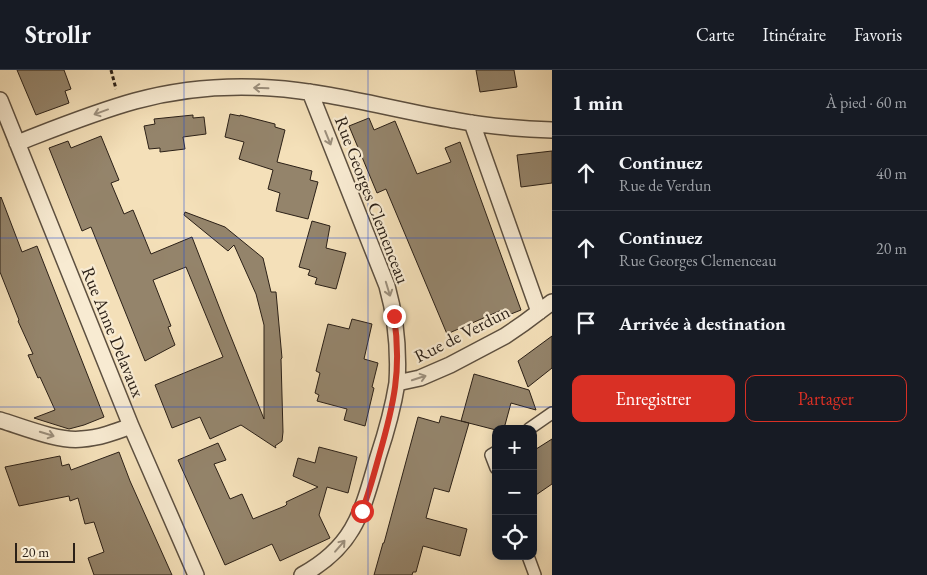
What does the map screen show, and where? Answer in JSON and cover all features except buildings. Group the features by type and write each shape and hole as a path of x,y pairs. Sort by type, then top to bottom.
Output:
{"street":[{"path":"17,143 137,100 173,93 234,87 310,92 472,123 552,130"},
{"name":"Rue Georges Clemenceau","path":"310,92 387,286 397,333 397,383"},
{"name":"Rue Anne Delavaux","path":"0,100 131,426 196,575"},
{"path":"472,123 539,312"},
{"name":"Rue de Verdun","path":"397,383 420,378 450,365 505,336 552,302"},
{"path":"302,575 334,552 343,543 356,523 366,499 383,443 397,383"},
{"path":"535,425 552,413"},
{"path":"0,420 68,440 94,438 131,426"},
{"path":"529,560 535,575"}],"route":[{"path":"362,511 383,443 397,383 397,333 394,316"}]}
